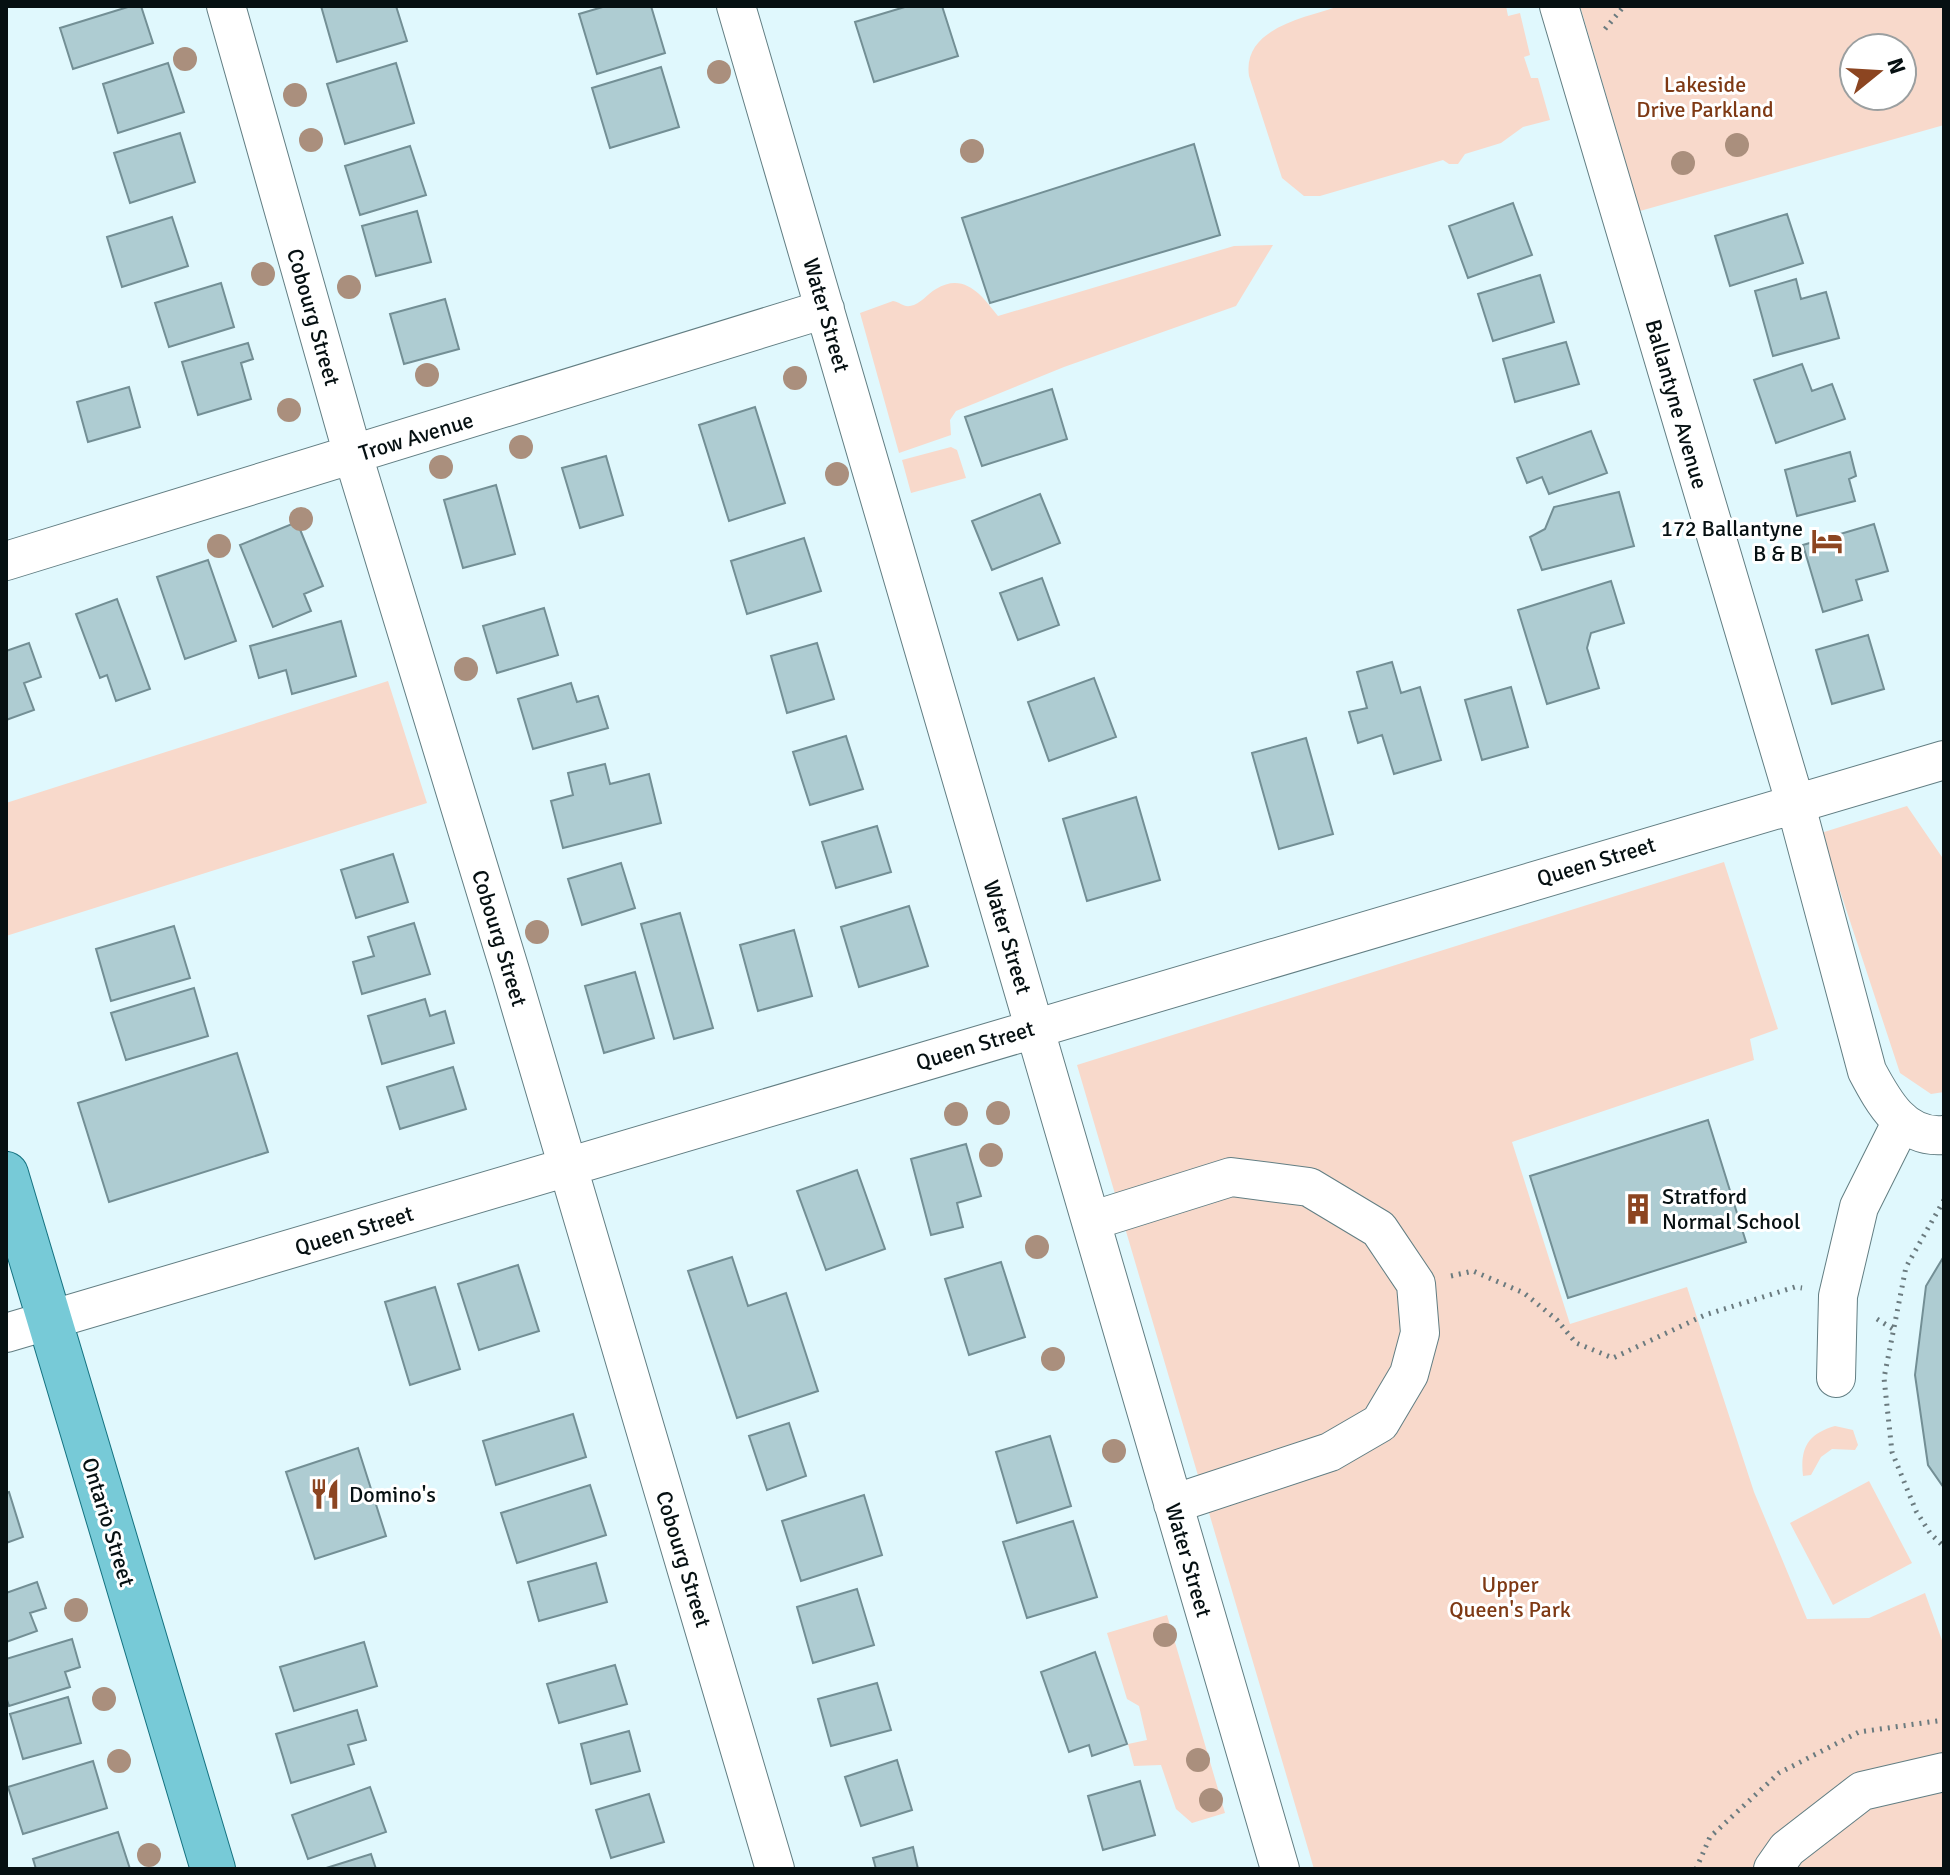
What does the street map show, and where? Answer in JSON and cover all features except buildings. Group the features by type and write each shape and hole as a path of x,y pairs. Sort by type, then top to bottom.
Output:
{"main road":[{"name":"Ontario Street","path":"6,1174 213,1869"}],"street":[{"name":"Cobourg Street","path":"226,6 353,455 568,1166 775,1869"},
{"name":"Water Street","path":"736,6 1280,1869"},
{"name":"Ballantyne Avenue","path":"1559,6 1795,802 1867,1071 1883,1101 1901,1123"},
{"name":"Trow Avenue","path":"6,561 825,309"},
{"name":"Queen Street","path":"6,1333 1795,802 1938,772"},
{"path":"1836,1378 1838,1296 1859,1207 1901,1123 1935,1136 1944,1135"},
{"path":"1091,1221 1231,1177 1309,1187 1379,1229 1416,1284 1420,1333 1409,1374 1380,1423 1330,1452 1173,1504"},
{"path":"1773,1869 1787,1849 1862,1791 1944,1772"}],"path":[{"path":"1944,1200 1906,1267 1884,1378 1892,1452 1916,1511 1930,1533 1944,1547"},
{"path":"1416,1284 1473,1271 1524,1293 1557,1320 1576,1343 1613,1358 1705,1315 1795,1287 1838,1296 1893,1329"},
{"path":"1696,1869 1710,1837 1779,1773 1859,1732 1944,1720"}],"green space":[{"path":"1340,6 1506,6 1508,16 1520,13 1530,55 1524,57 1531,78 1538,78 1550,120 1523,127 1501,143 1465,154 1458,164 1443,160 1320,196 1304,196 1282,178 1249,76 1249,60 1255,46 1278,28"},
{"name":"Lakeside Drive Parkland","path":"1580,6 1944,6 1944,125 1640,211"},
{"path":"1273,245 1236,306 1064,367 956,411 950,420 951,435 899,453 860,313 893,301 905,306 914,305 936,289 956,283 979,294 998,316 1234,246"},
{"path":"951,447 957,450 966,478 911,493 902,460"},
{"path":"388,681 427,803 6,936 6,803"},
{"path":"1907,806 1944,860 1944,1092 1931,1094 1900,1073 1821,833"},
{"name":"Upper Queen's Park","path":"1724,862 1778,1029 1750,1039 1754,1060 1512,1142 1570,1324 1687,1287 1754,1492 1807,1619 1869,1618 1925,1593 1944,1646 1944,1869 1314,1869 1077,1065"},
{"path":"1835,1426 1853,1430 1858,1445 1855,1450 1832,1449 1821,1457 1811,1475 1803,1476 1807,1444 1818,1433"},
{"path":"1869,1481 1912,1563 1833,1605 1790,1523"},
{"path":"1167,1615 1225,1813 1192,1823 1176,1809 1161,1765 1134,1766 1128,1744 1147,1740 1139,1706 1127,1699 1107,1633"}],"place":[{"name":"172 Ballantyne B & B","path":"1827,541"},
{"name":"Stratford Normal School","path":"1638,1209"},
{"name":"Domino's","path":"325,1494"}]}
